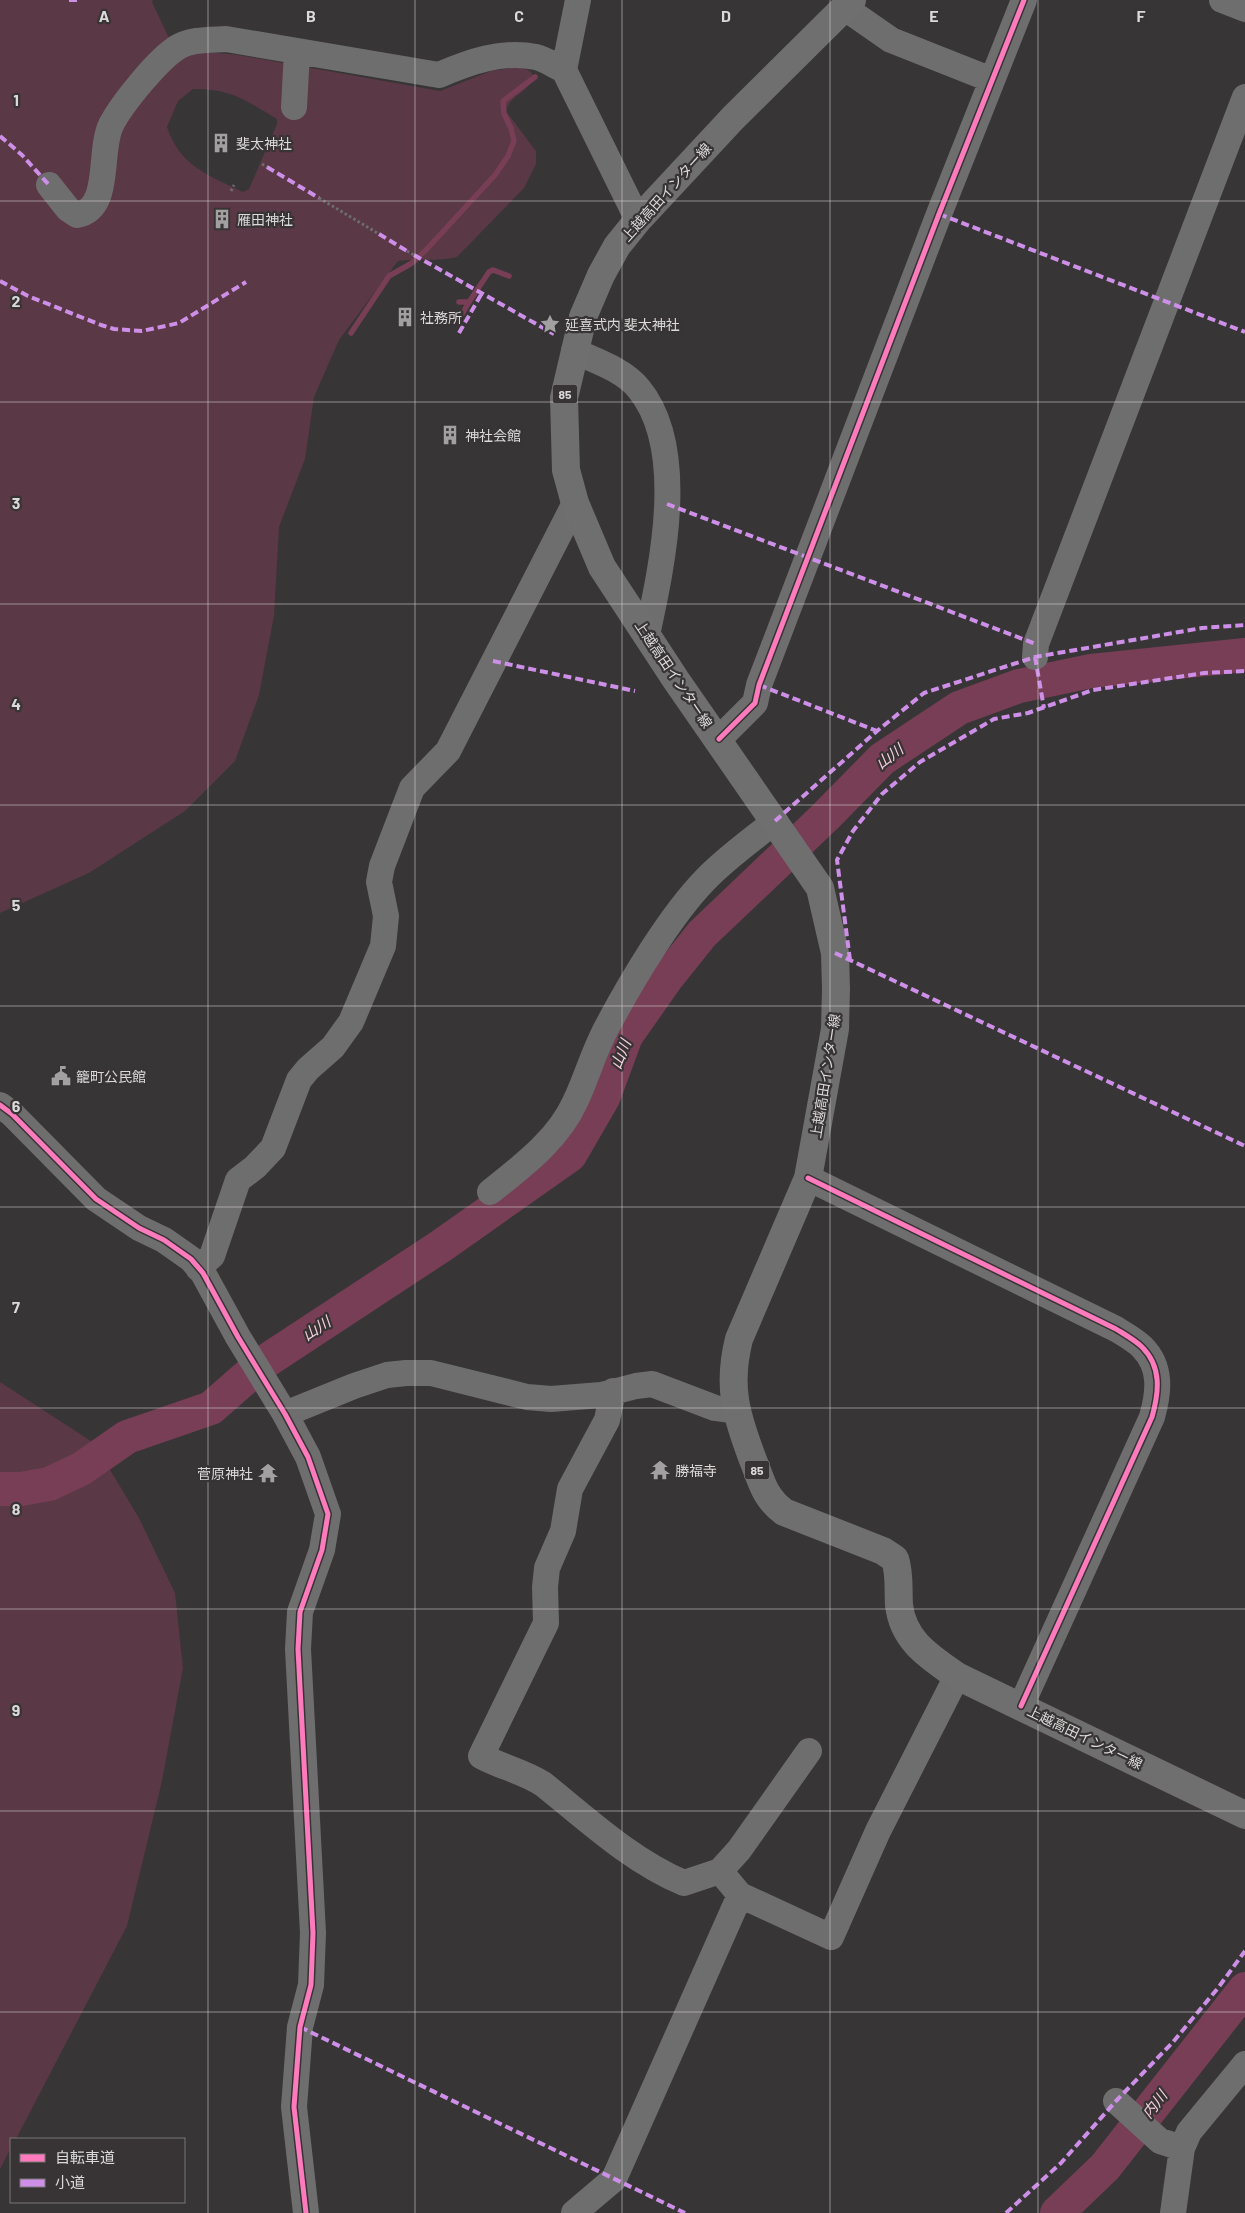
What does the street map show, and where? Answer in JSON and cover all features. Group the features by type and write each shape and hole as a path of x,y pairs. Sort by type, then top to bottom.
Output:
{"main road":[{"name":"上越高田インター線","path":"849,4 733,118 638,220 617,246 601,275 583,317 564,398 566,470 574,503 602,567 676,680 719,739 820,888 835,953 835,1029 808,1178 739,1339 734,1361 736,1411 764,1490 772,1502 784,1512 883,1551 895,1558 898,1569 900,1607 906,1628 913,1642 956,1676 1245,1816"}],"street":[{"path":"578,0 564,70 638,220"},
{"path":"719,739 755,703 759,685 939,214 1024,0"},
{"path":"1222,0 1245,9"},
{"path":"849,4 891,40 992,80"},
{"path":"49,184 68,209 77,215 87,213 94,206 102,183 105,145 111,126 124,105 149,74 177,48 194,41 226,38 297,52 438,75 467,63 508,55 537,57 564,70"},
{"path":"294,107 297,52"},
{"path":"1035,657 1036,644 1245,97"},
{"path":"574,351 612,368 638,388 655,413 663,442 667,504 666,534 647,635"},
{"path":"198,1268 212,1256 238,1180 273,1148 299,1080 308,1069 333,1047 351,1022 383,946 386,916 379,882 380,874 412,788 448,751 574,503"},
{"path":"490,1192 524,1165 556,1132 575,1103 594,1052 608,1025 654,947 705,879 778,826"},
{"path":"0,1105 12,1114 96,1199 139,1228 164,1240 191,1259 285,1414 308,1457 328,1514 322,1550 300,1612 298,1649 313,1933 311,1985 300,2027 294,2107 306,2213"},
{"path":"808,1178 1116,1329 1142,1347 1154,1365 1159,1392 1152,1417 1021,1706"},
{"path":"285,1414 354,1386 387,1376 406,1373 431,1374 487,1386 527,1398 580,1398 652,1384 715,1408 736,1411"},
{"path":"613,1391 607,1420 570,1489 563,1531 547,1568 545,1587 546,1623 481,1756 498,1766 529,1775 639,1860 663,1874 684,1883 720,1871 739,1850 809,1751"},
{"path":"720,1871 740,1895 831,1937 878,1831 956,1676"},
{"path":"574,2213 614,2179 740,1895"},
{"path":"1171,2144 1189,2132 1245,2064"},
{"path":"1123,2107 1171,2144 1174,2213"}],"path":[{"path":"262,164 267,167"},
{"path":"232,191 234,185"},
{"path":"319,198 379,234"},
{"path":"407,251 414,255"}],"shaded area":[{"path":"0,0 153,0 152,2 168,36 196,51 238,55 440,91 491,71 524,68 531,72 534,77 528,87 511,101 506,111 536,151 536,164 524,188 457,257 398,261 339,340 314,397 305,459 279,527 274,616 259,695 235,761 185,811 89,873 0,913","holes":["193,89 228,93 238,97 277,119 277,124 249,189 243,192 197,168 179,151 167,127 178,101"]},
{"path":"0,1382 94,1443 139,1518 175,1593 183,1668 162,1781 127,1926 17,2138 10,2138 10,2150 0,2169"}],"waterway":[{"path":"351,333 389,276 412,263 425,251 495,175 508,156 514,141 511,128 504,114 503,101 535,77"},
{"path":"459,302 469,302 489,272 493,270 509,276"},
{"path":"461,316 469,302"},
{"name":"山川","path":"0,1489 21,1489 49,1484 81,1469 127,1437 211,1408 260,1365 441,1246 570,1155 603,1098 626,1036 666,979 702,934 825,817 882,759 959,708 1019,686 1091,671 1245,655"},
{"name":"内川","path":"1057,2213 1105,2167 1245,1989"}],"marked path":[{"path":"69,0 78,0"},
{"path":"0,136 22,155 49,185"},
{"path":"267,167 319,198"},
{"path":"939,214 1245,332"},
{"path":"379,234 407,251"},
{"path":"414,255 554,334"},
{"path":"0,281 28,296 101,325 114,329 142,331 179,323 246,282"},
{"path":"459,333 482,293"},
{"path":"667,504 1036,644"},
{"path":"775,821 877,731 924,693 1035,657 1202,628 1245,625"},
{"path":"1035,657 1044,708"},
{"path":"493,661 635,691"},
{"path":"850,960 837,860 853,831 882,794 920,762 994,719 1028,713 1093,690 1204,673 1245,671"},
{"path":"759,685 877,731"},
{"path":"835,953 1245,1146"},
{"path":"1006,2213 1061,2163 1116,2101 1173,2042 1218,1988 1245,1951"},
{"path":"300,2027 685,2213"}],"cycle path":[{"path":"719,739 755,703 759,685 939,214 1024,0"},
{"path":"0,1105 12,1114 96,1199 139,1228 164,1240 191,1259 203,1273 308,1457 328,1514 322,1550 300,1612 298,1649 313,1933 311,1985 300,2027 294,2107 306,2213"},
{"path":"808,1178 1116,1329 1139,1344 1153,1363 1156,1371 1157,1389 1152,1417 1021,1706"}],"place":[{"name":"斐太神社","path":"221,143"},
{"name":"雁田神社","path":"222,219"},
{"name":"社務所","path":"405,317"},
{"name":"延喜式内 斐太神社","path":"550,324"},
{"name":"神社会館","path":"450,435"},
{"name":"籠町公民館","path":"61,1076"},
{"name":"勝福寺","path":"660,1470"},
{"name":"菅原神社","path":"268,1473"}]}
